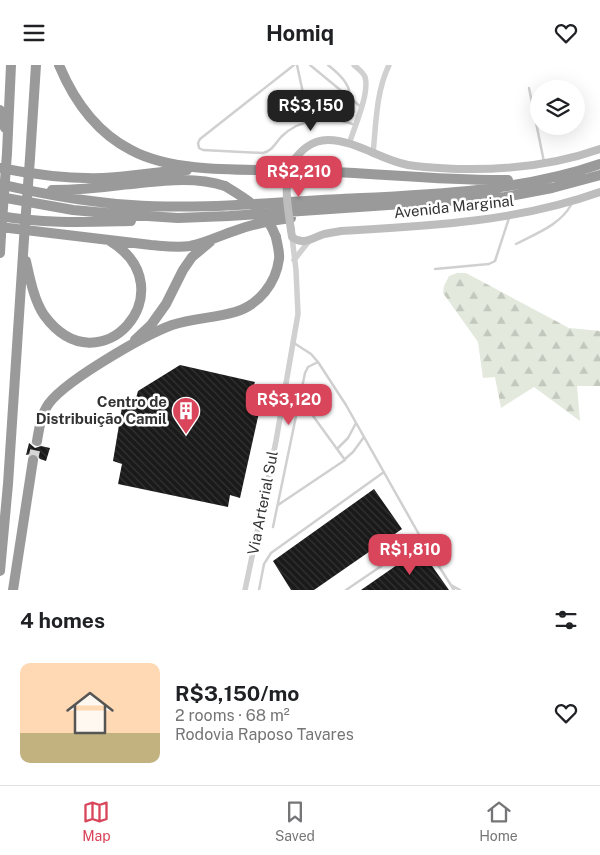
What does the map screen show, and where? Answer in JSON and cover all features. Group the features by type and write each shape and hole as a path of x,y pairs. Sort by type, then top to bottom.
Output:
{"highway":[{"path":"0,253 11,65"},
{"path":"0,571 36,65"},
{"path":"60,65 78,102 88,115 118,142 132,151 150,158 172,163 228,169"},
{"path":"0,110 7,140"},
{"path":"0,184 26,190 130,205 188,206 482,189 549,178 600,164"},
{"path":"0,168 36,175 78,179 181,170 228,169 311,171 447,180 549,178"},
{"path":"0,216 55,222 146,221 229,217 505,197 552,188 600,175"},
{"path":"26,190 70,190 176,180 210,182 225,186 249,200 271,223 276,237 279,258 275,275 268,289 256,301 238,311 170,326 126,348 75,381 50,402 43,415 37,441"},
{"path":"0,197 73,209 178,218"},
{"path":"0,231 107,239 176,247 191,246 234,231 276,220 372,207"},
{"path":"24,254 34,293 43,314 56,329 67,337 82,342 97,342 119,334 137,313 141,298 141,283 138,271 132,260 118,246 107,239"},
{"path":"126,348 151,325 166,304 183,270 192,257 213,239"},
{"path":"13,590 33,460"}],"main road":[{"path":"309,241 299,241 291,234 286,179 291,164 299,152 318,141 328,140 348,144 407,165 442,168 511,169 567,159 600,149"},
{"name":"Avenida Marginal","path":"309,241 329,233 341,231 444,225 509,216 572,201 600,192"}],"street":[{"path":"348,144 366,88 364,75 354,65"},
{"path":"372,154 378,103 384,76 390,65"},
{"name":"Via Arterial Sul","path":"245,590 294,343 298,314 291,234"},
{"path":"294,259 309,241"}],"lane":[{"path":"309,121 296,65 200,139 198,143 199,148 203,150 246,153 268,152 289,130 309,121 316,119 341,120 355,125"},
{"path":"310,65 361,107"},
{"path":"328,65 343,78 351,99 341,120"},
{"path":"529,88 545,163"},
{"path":"516,244 552,225 563,215 572,201"},
{"path":"436,269 489,264 495,261 509,216"},
{"path":"294,343 311,354 318,362 356,423 421,539 454,590"},
{"path":"273,527 306,371 308,367 318,362"},
{"path":"300,398 345,459"},
{"path":"337,449 348,438 356,423"},
{"path":"278,505 345,459 364,437"},
{"path":"259,590 264,564 271,553 384,472"},
{"path":"346,590 421,539"},
{"path":"450,584 460,590"}],"green space":[{"path":"457,273 466,273 569,328 600,331 600,386 577,386 580,421 534,387 501,408 495,377 483,378 478,342 443,293 449,276"}],"building":[{"name":"Centro de Distribuição Camil","path":"180,365 255,382 249,397 262,399 240,498 230,495 228,507 118,484 122,464 113,461 122,407 133,409 138,391"},
{"path":"29,443 35,448 41,446 50,448 46,461 40,459 35,453 26,455"},
{"path":"374,489 402,529 314,590 291,590 273,561"},
{"path":"420,549 449,590 361,590"}],"tunnel":[{"path":"33,460 37,441"}],"place":[{"name":"Centro de Distribuição Camil","path":"186,435"}]}
